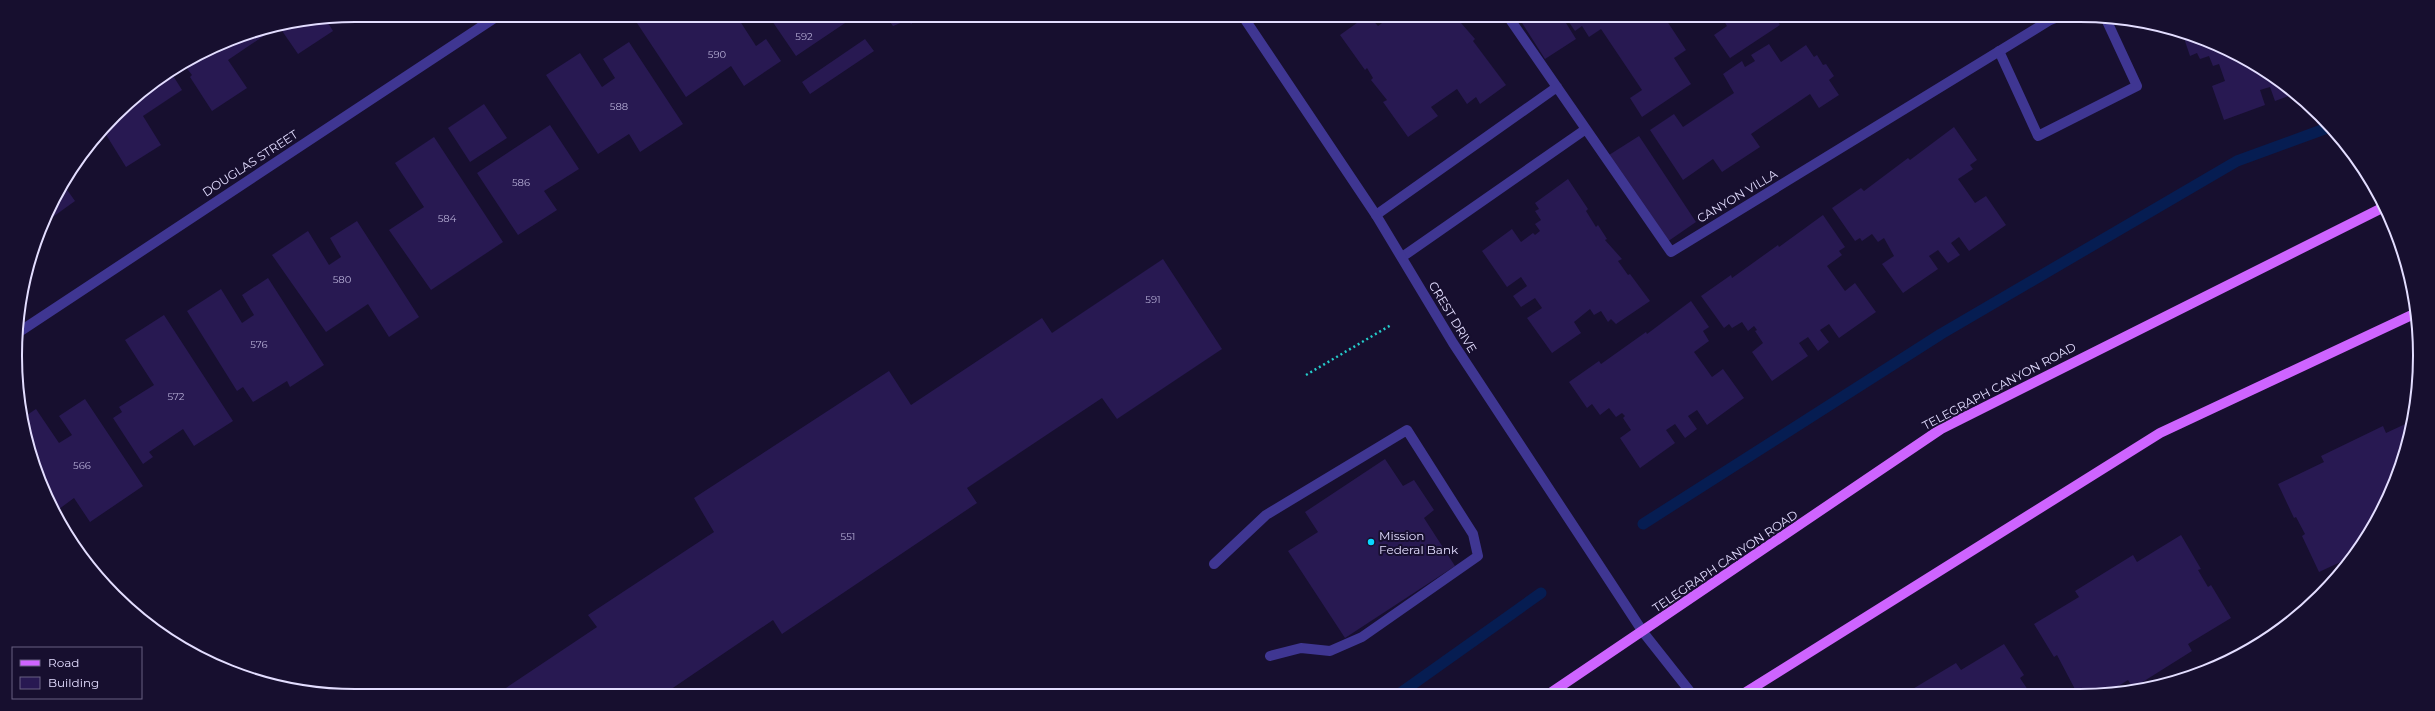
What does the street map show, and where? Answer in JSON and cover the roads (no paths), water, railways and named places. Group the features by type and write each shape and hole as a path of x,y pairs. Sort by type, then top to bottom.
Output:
{"main road":[{"name":"TELEGRAPH CANYON ROAD","path":"1557,689 1643,632 1941,429 2379,208"},
{"path":"1751,689 2160,433 2410,316"}],"street":[{"name":"DOUGLAS STREET","path":"23,329 488,22"},
{"name":"CREST DRIVE","path":"1247,22 1376,215 1453,343 1643,632 1688,689"},
{"name":"CANYON VILLA","path":"1512,22 1671,252 2047,22"},
{"path":"1999,51 2038,136 2137,86 2108,24"},
{"path":"1376,215 1557,87"},
{"path":"1402,257 1586,129"},
{"path":"1214,564 1266,515 1408,430 1473,534 1478,556 1362,637 1330,651 1301,648 1270,656"}],"waterway":[{"path":"1643,524 1941,334 2237,161 2324,129"},
{"path":"1406,689 1541,593"}],"place":[{"name":"Mission Federal Bank","path":"1371,542"}]}
